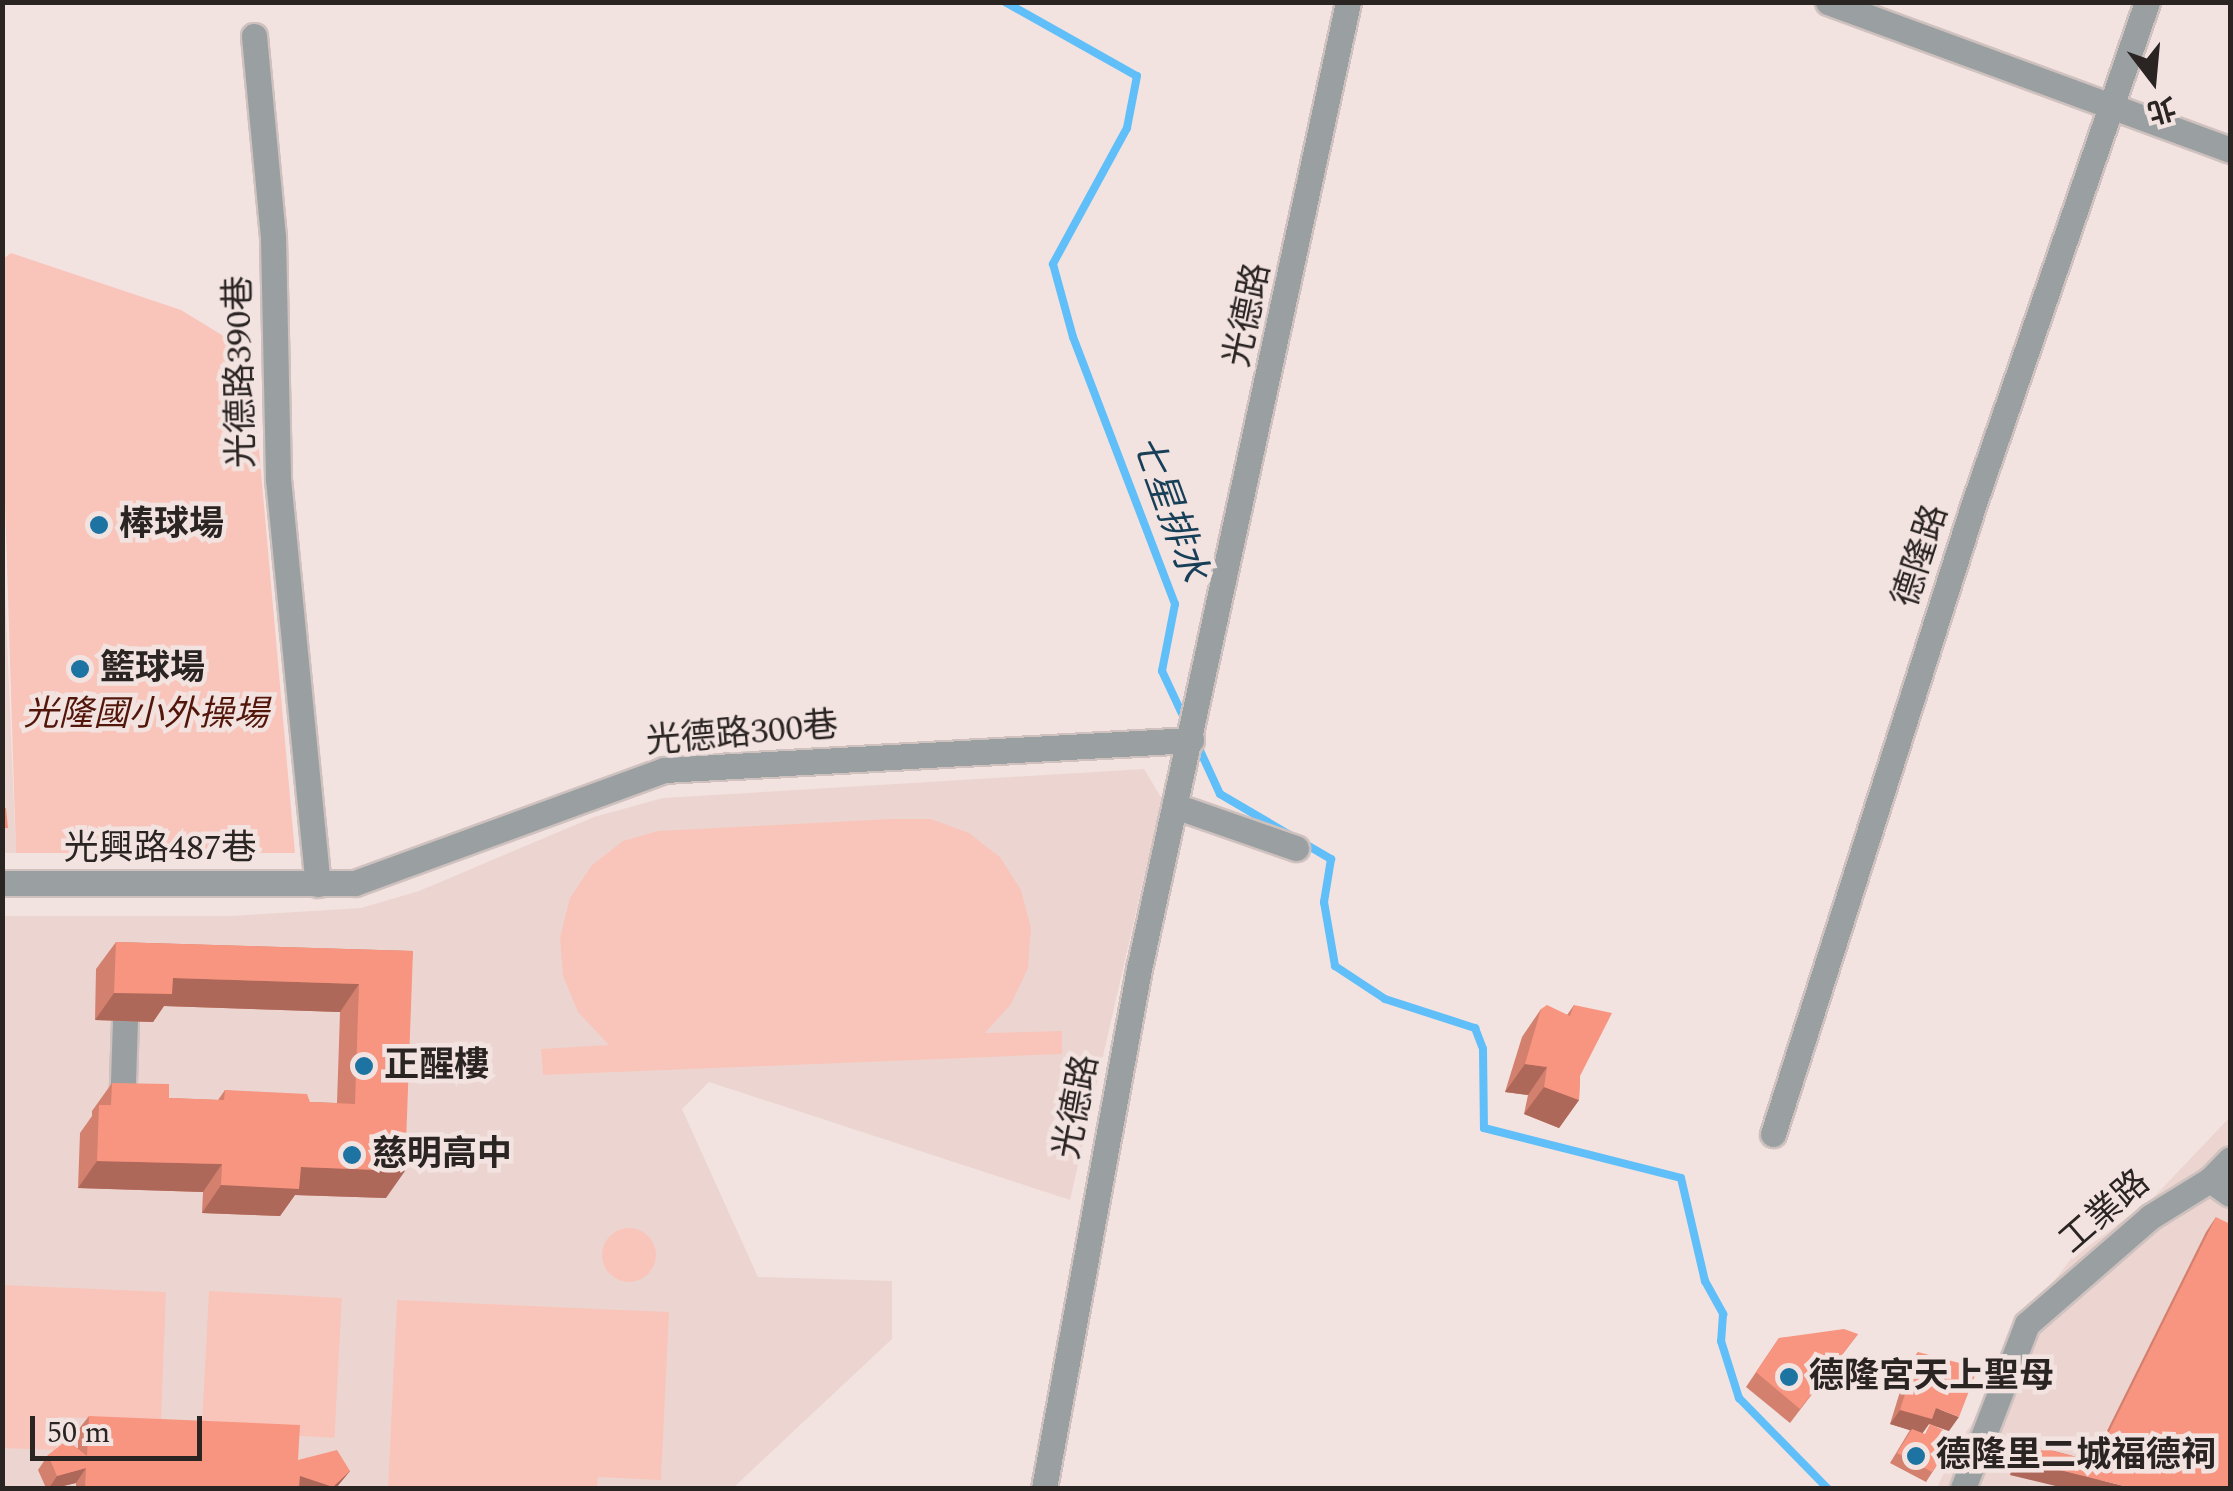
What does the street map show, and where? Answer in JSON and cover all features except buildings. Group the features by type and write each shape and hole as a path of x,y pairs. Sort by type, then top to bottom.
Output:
{"street":[{"name":"光德路","path":"1044,1488 1139,969 1202,700 1348,2"},
{"path":"1828,2 2230,150"},
{"name":"德隆路","path":"1773,1134 2110,104 2147,2"},
{"name":"光德路390巷","path":"254,36 273,238 278,479 318,884"},
{"name":"光德路300巷","path":"318,884 397,872 664,770 1191,740"},
{"path":"1178,807 1296,848"},
{"name":"光興路487巷","path":"2,883 318,884"},
{"path":"122,1111 126,1021"},
{"name":"工業路","path":"1964,1485 2027,1324 2150,1217 2220,1187 2230,1159"}],"shaded area":[{"path":"2,407 4,568 16,853 2,853"},
{"name":"慈明高中","path":"1144,769 1162,799 1070,1200 709,1082 682,1109 758,1277 892,1281 892,1339 733,1488 3,1488 3,916 231,916 361,908 419,891 594,817 663,798"},
{"path":"2230,1117 2230,1488 1937,1488 1959,1440 2002,1388 2046,1291 2071,1259 2152,1199"}],"green space":[{"name":"光隆國小外操場","path":"11,253 181,310 230,340 257,427 295,853 16,853 2,406 3,259"},
{"path":"931,819 969,833 1000,857 1021,890 1031,928 1028,968 1011,1004 985,1033 1062,1031 1062,1054 543,1075 541,1049 609,1045 578,1012 563,976 560,937 570,898 592,865 623,841 658,831"},
{"path":"629,1228 648,1236 656,1255 648,1274 629,1282 610,1274 602,1255 610,1236"},
{"path":"3,1285 166,1292 161,1421 58,1417 56,1450 3,1448"},
{"path":"209,1291 342,1298 334,1438 202,1431"},
{"path":"397,1300 669,1312 661,1480 598,1477 597,1488 388,1488"}],"waterway":[{"name":"七星排水","path":"1005,2 1137,76 1127,128 1053,264 1073,337 1175,604 1162,671 1184,718"},
{"name":"七星排水","path":"1197,744 1220,794 1331,859 1324,902 1335,966 1385,999 1475,1028 1483,1049 1484,1128 1681,1178 1705,1281 1723,1314 1721,1341 1739,1398 1827,1488"}],"place":[{"name":"棒球場","path":"99,525"},
{"name":"籃球場","path":"80,669"},
{"name":"正醒樓","path":"364,1066"},
{"name":"慈明高中","path":"352,1155"},
{"name":"德隆宮天上聖母","path":"1789,1377"},
{"name":"德隆里二城福德祠","path":"1916,1456"}]}
